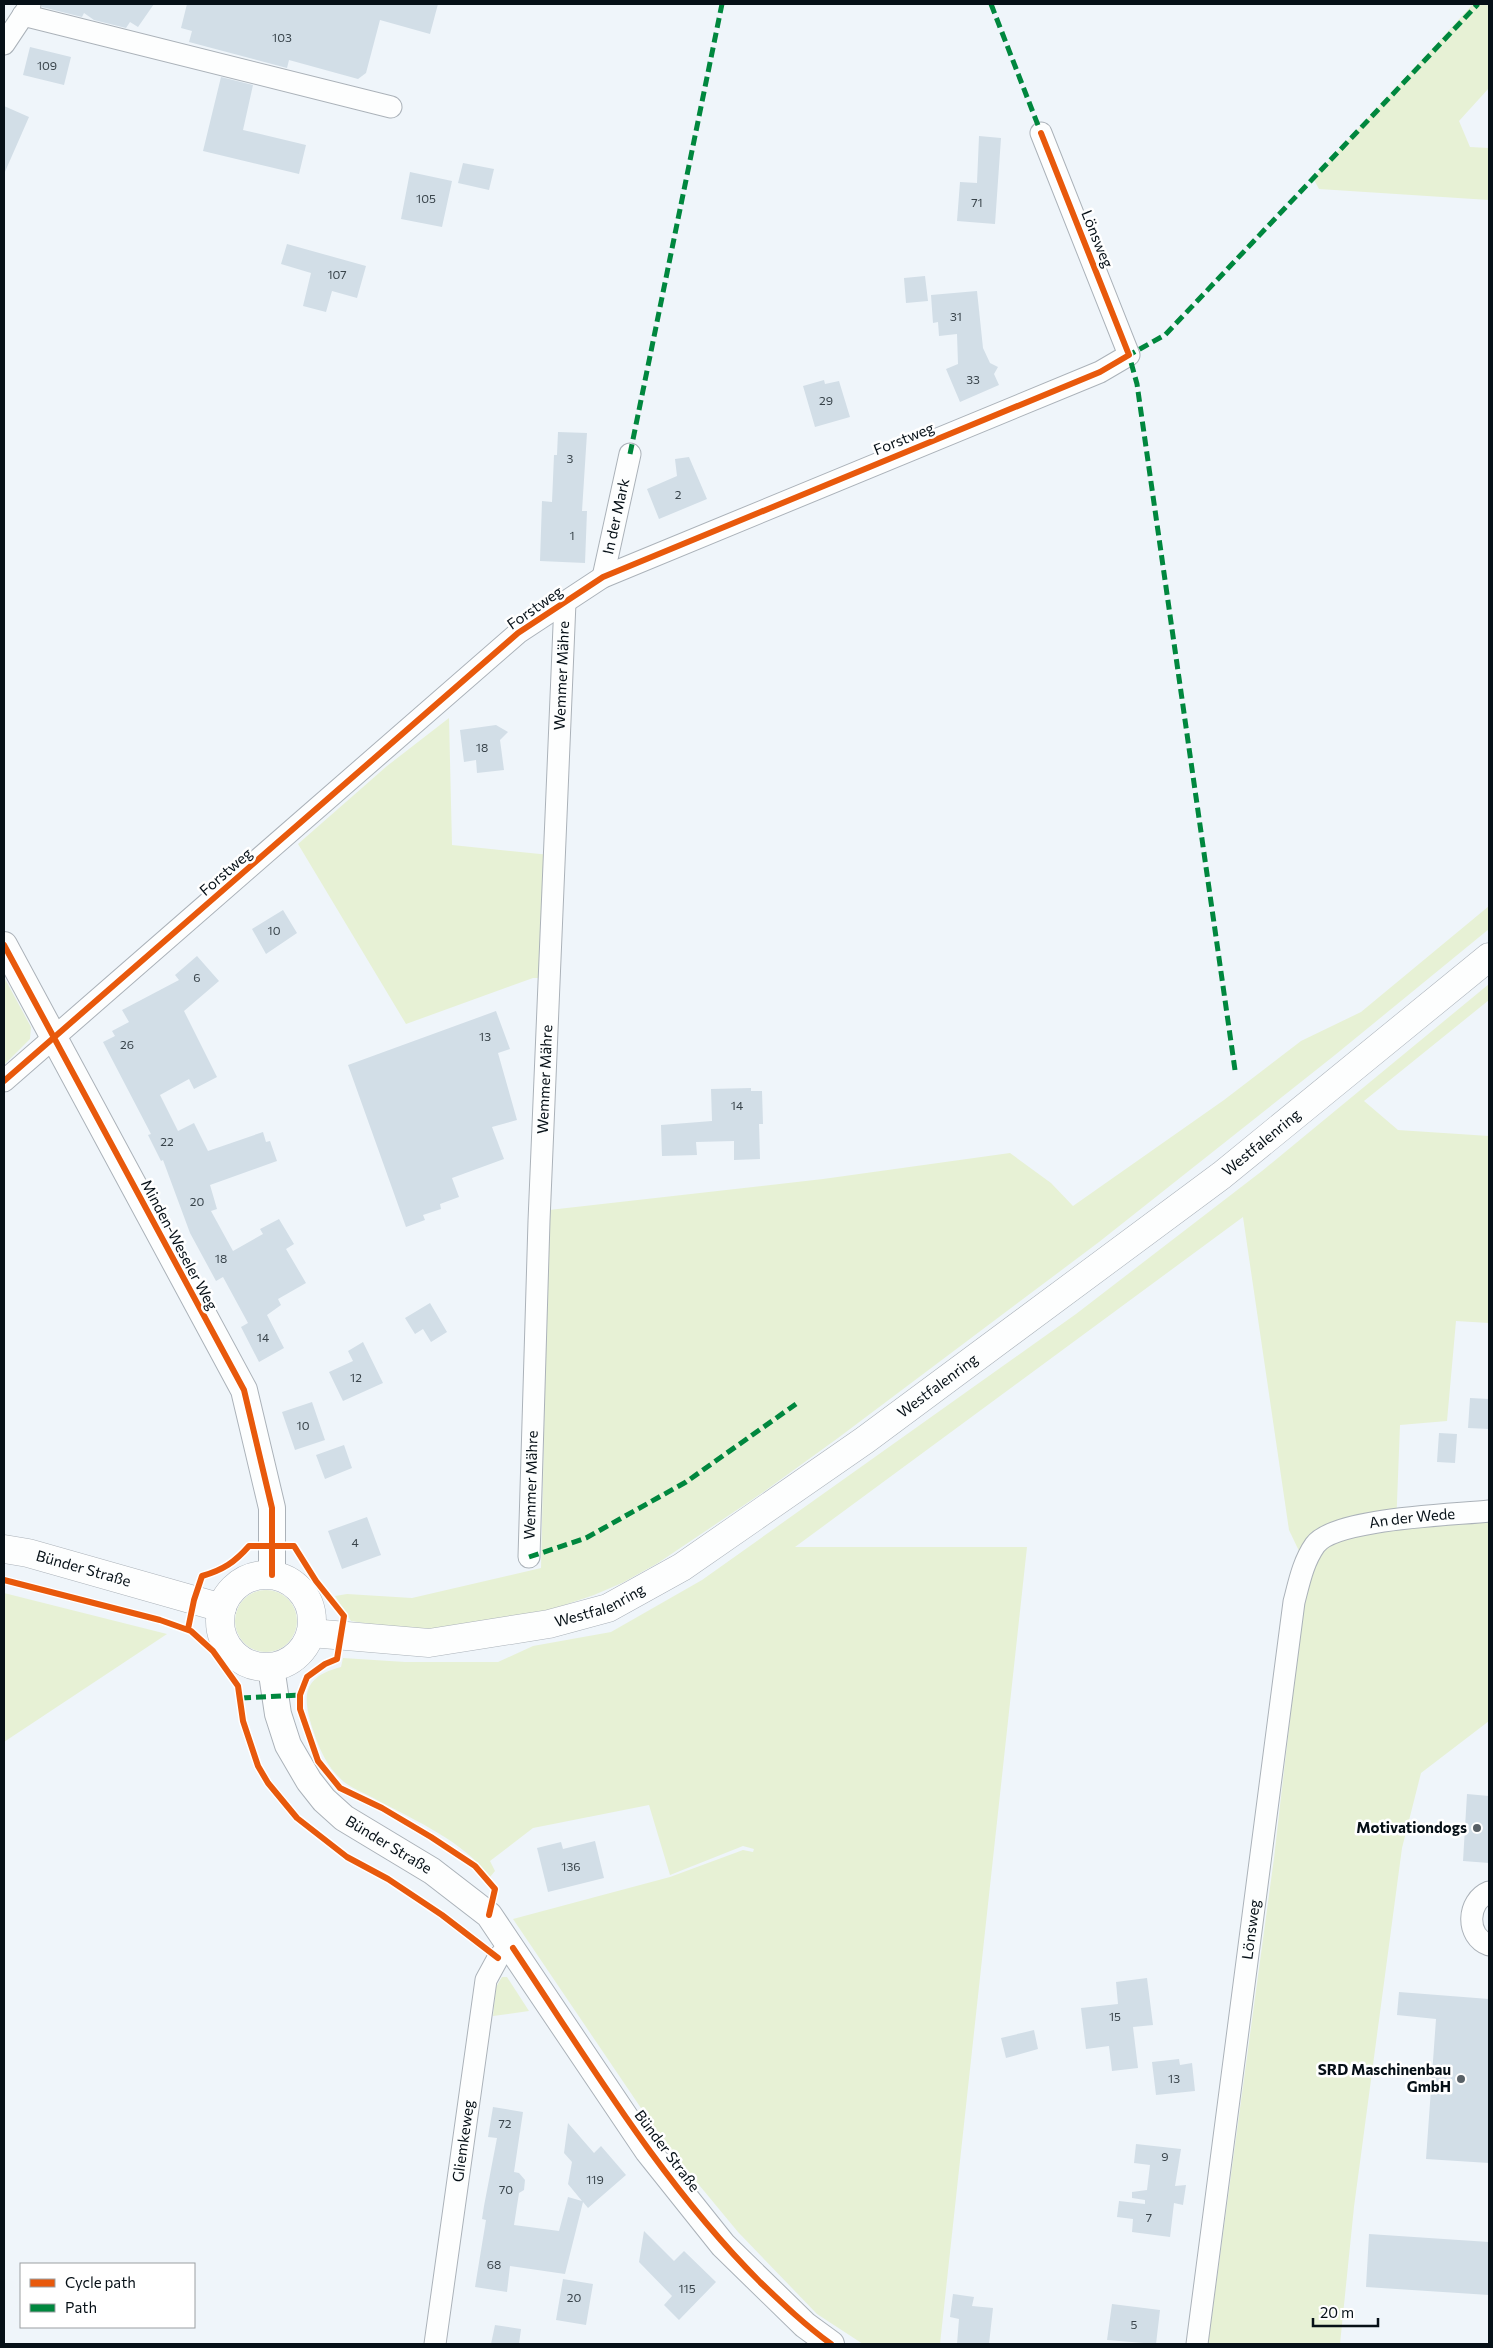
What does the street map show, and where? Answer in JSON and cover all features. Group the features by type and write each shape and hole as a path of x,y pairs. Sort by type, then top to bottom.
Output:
{"main road":[{"name":"Westfalenring","path":"311,1633 430,1643 549,1624 608,1608 682,1567 865,1440 1222,1175 1489,957"},
{"name":"Bünder Straße","path":"4,1549 222,1608"},
{"path":"259,1575 285,1578 305,1595 311,1607 313,1620 311,1633 300,1653 282,1665 271,1667 256,1666 242,1660 231,1651 223,1638 220,1623 222,1608 227,1596 236,1586 259,1575"}],"street":[{"path":"4,44 26,9 391,107"},
{"name":"Lönsweg","path":"1041,132 1129,355"},
{"name":"Forstweg","path":"4,1081 518,633 603,577 1100,372 1129,355"},
{"name":"In der Mark","path":"603,577 630,454"},
{"name":"Wemmer Mähre","path":"529,1557 539,1221 565,602"},
{"name":"Minden-Weseler Weg","path":"4,945 244,1390 272,1508 272,1575"},
{"name":"An der Wede","path":"1336,1530 1363,1524 1489,1511"},
{"name":"Lönsweg","path":"1197,2344 1294,1602 1302,1571 1315,1543 1336,1530"},
{"name":"Bünder Straße","path":"271,1667 278,1714 288,1745 309,1781 324,1800 344,1818 439,1876 489,1915 648,2150 723,2245 804,2325 831,2344"},
{"path":"1489,1892 1482,1895 1473,1905 1471,1919 1474,1931 1484,1943 1489,1945"},
{"name":"Gliemkeweg","path":"435,2344 486,1980 498,1958 510,1944"}],"green space":[{"path":"1473,4 1489,4 1489,88 1459,121 1470,147 1489,148 1489,200 1319,189 1313,178"},
{"path":"449,718 452,845 560,856 541,978 533,978 406,1024 298,844 387,766"},
{"path":"1489,906 1489,929 1335,1055 1099,1242 838,1438 762,1493 658,1563 622,1583 594,1595 529,1617 450,1630 407,1630 351,1621 335,1596 347,1594 412,1598 541,1568 549,1210 823,1179 1010,1153 1051,1183 1073,1206 1224,1100 1301,1041 1361,1012"},
{"path":"4,977 31,1027 30,1039 4,1065"},
{"path":"1489,984 1489,1000 1364,1101 1398,1130 1489,1136 1489,1323 1456,1321 1447,1421 1400,1425 1396,1528 1489,1520 1489,1721 1421,1773 1402,1848 1354,2207 1340,2344 1208,2344 1274,1858 1303,1605 1309,1572 1289,1530 1243,1217 795,1547 1027,1547 940,2344 863,2344 817,2314 738,2232 666,2145 513,1919 670,1877 743,1850 753,1852 754,1849 743,1846 670,1875 649,1805 533,1828 490,1861 495,1871 490,1877 479,1864 453,1842 352,1787 338,1776 318,1745 307,1707 308,1690 312,1682 319,1676 341,1667 343,1658 405,1662 498,1662 533,1646 611,1632 702,1580 1076,1314 1262,1171"},
{"path":"266,1590 283,1595 288,1599 292,1604 297,1621 292,1638 288,1643 283,1647 266,1652 249,1647 244,1643 240,1638 235,1621 240,1604 244,1599 249,1595"},
{"path":"4,1593 167,1634 4,1742"},
{"path":"502,1977 507,1977 529,2011 493,2016 496,1987"}],"building":[{"path":"42,4 154,4 138,27 130,22 126,28 94,20 84,13 82,17 42,7"},
{"path":"187,4 438,4 430,34 380,20 366,73 358,79 289,60 287,68 189,42 192,31 181,28"},
{"path":"30,47 71,57 64,85 23,75"},
{"path":"221,77 253,85 243,130 306,145 299,174 203,151"},
{"path":"4,106 29,117 4,174"},
{"path":"979,136 1001,138 995,224 957,221 960,182 977,183"},
{"path":"463,163 494,169 489,190 458,183"},
{"path":"410,172 452,181 442,227 401,219"},
{"path":"287,244 366,266 357,298 332,291 326,312 303,306 311,273 281,264"},
{"path":"925,276 928,301 906,303 904,278"},
{"path":"977,291 983,348 990,363 998,367 994,374 999,385 960,402 946,369 958,364 957,334 939,336 938,322 933,323 931,295"},
{"path":"824,380 825,384 839,381 850,417 815,427 803,386"},
{"path":"558,432 587,433 582,511 587,511 585,563 540,561 542,501 552,502 554,455 557,455"},
{"path":"689,457 707,499 659,519 647,489 677,476 675,459"},
{"path":"496,725 508,732 500,740 504,770 477,773 476,760 464,762 460,730"},
{"path":"283,910 297,933 266,954 252,929"},
{"path":"197,956 219,981 184,1011 217,1077 194,1089 189,1079 160,1095 178,1131 194,1123 208,1151 263,1132 266,1142 270,1141 277,1161 210,1185 217,1209 211,1211 233,1251 263,1234 260,1229 279,1219 294,1244 286,1249 306,1283 278,1299 281,1305 267,1315 284,1348 259,1362 241,1327 248,1323 223,1277 216,1281 190,1233 163,1160 161,1161 148,1135 151,1134 103,1042 115,1036 112,1031 129,1022 122,1010 179,980 175,975"},
{"path":"496,1011 510,1049 498,1053 517,1120 492,1127 504,1159 452,1178 459,1197 440,1204 441,1209 423,1215 425,1220 406,1227 348,1065"},
{"path":"751,1088 751,1091 762,1091 763,1124 759,1124 760,1159 734,1160 734,1141 696,1142 697,1155 662,1156 661,1125 712,1121 711,1089"},
{"path":"430,1303 447,1332 431,1342 423,1329 415,1334 405,1318"},
{"path":"363,1342 383,1383 343,1401 329,1372 353,1361 348,1351"},
{"path":"1470,1398 1489,1399 1489,1429 1468,1428"},
{"path":"312,1402 325,1440 295,1450 282,1412"},
{"path":"1439,1433 1457,1434 1455,1463 1437,1462"},
{"path":"344,1445 352,1468 325,1479 316,1455"},
{"path":"367,1517 381,1555 342,1569 328,1531"},
{"name":"Motivationdogs","path":"1467,1794 1489,1796 1489,1863 1463,1861"},
{"path":"595,1841 604,1878 548,1892 537,1848 561,1842 563,1849"},
{"path":"1147,1978 1153,2025 1133,2027 1138,2068 1112,2071 1109,2046 1086,2049 1081,2008 1118,2004 1116,1982"},
{"name":"SRD Maschinenbau GmbH","path":"1399,1992 1489,1999 1489,2163 1426,2159 1436,2019 1397,2015"},
{"path":"1034,2030 1038,2049 1006,2058 1001,2038"},
{"path":"1179,2059 1180,2065 1192,2063 1195,2091 1156,2095 1152,2062"},
{"path":"493,2107 523,2112 514,2172 519,2173 525,2180 524,2190 519,2193 514,2225 559,2231 568,2197 582,2201 568,2184 572,2162 564,2153 568,2123 594,2153 601,2146 626,2175 588,2208 583,2202 565,2274 510,2266 507,2292 475,2287 486,2220 482,2219 497,2138 488,2137"},
{"path":"1136,2144 1181,2149 1175,2186 1186,2185 1183,2205 1174,2203 1170,2237 1132,2232 1133,2219 1117,2217 1119,2201 1145,2204 1145,2200 1132,2198 1132,2192 1147,2190 1150,2165 1134,2163"},
{"path":"644,2231 674,2261 684,2251 716,2282 679,2320 664,2305 672,2296 639,2262"},
{"path":"1369,2234 1489,2242 1489,2295 1366,2287"},
{"path":"563,2279 593,2284 586,2325 556,2320"},
{"path":"953,2294 974,2297 972,2306 993,2308 989,2344 957,2344 959,2319 950,2317"},
{"path":"1112,2304 1160,2310 1156,2344 1107,2340"},
{"path":"495,2325 521,2329 519,2344 491,2344"}],"marked path":[{"path":"630,454 722,4"},
{"path":"991,4 1041,133"},
{"path":"1235,1070 1137,384 1129,355 1165,335 1478,4"},
{"path":"529,1557 586,1538 686,1482 796,1404"},
{"path":"241,1698 300,1695"}],"cycle path":[{"path":"4,1081 518,633 603,577 1100,372 1129,355 1041,133"},
{"path":"4,945 244,1390 272,1508 272,1575"},
{"path":"188,1629 194,1600 202,1576 228,1565 249,1546 294,1546 316,1581 344,1616 337,1659 325,1664 307,1677 300,1695 300,1709 318,1761 340,1788 382,1808 475,1866 495,1889 489,1915"},
{"path":"4,1580 160,1620 191,1631 213,1651 238,1686 243,1721 258,1766 268,1783 297,1818 347,1857 388,1879 442,1915 498,1958"},
{"path":"513,1948 599,2078 659,2164 691,2205 760,2282 803,2322 831,2344"}],"place":[{"name":"Motivationdogs","path":"1477,1828"},
{"name":"SRD Maschinenbau GmbH","path":"1461,2079"}]}
